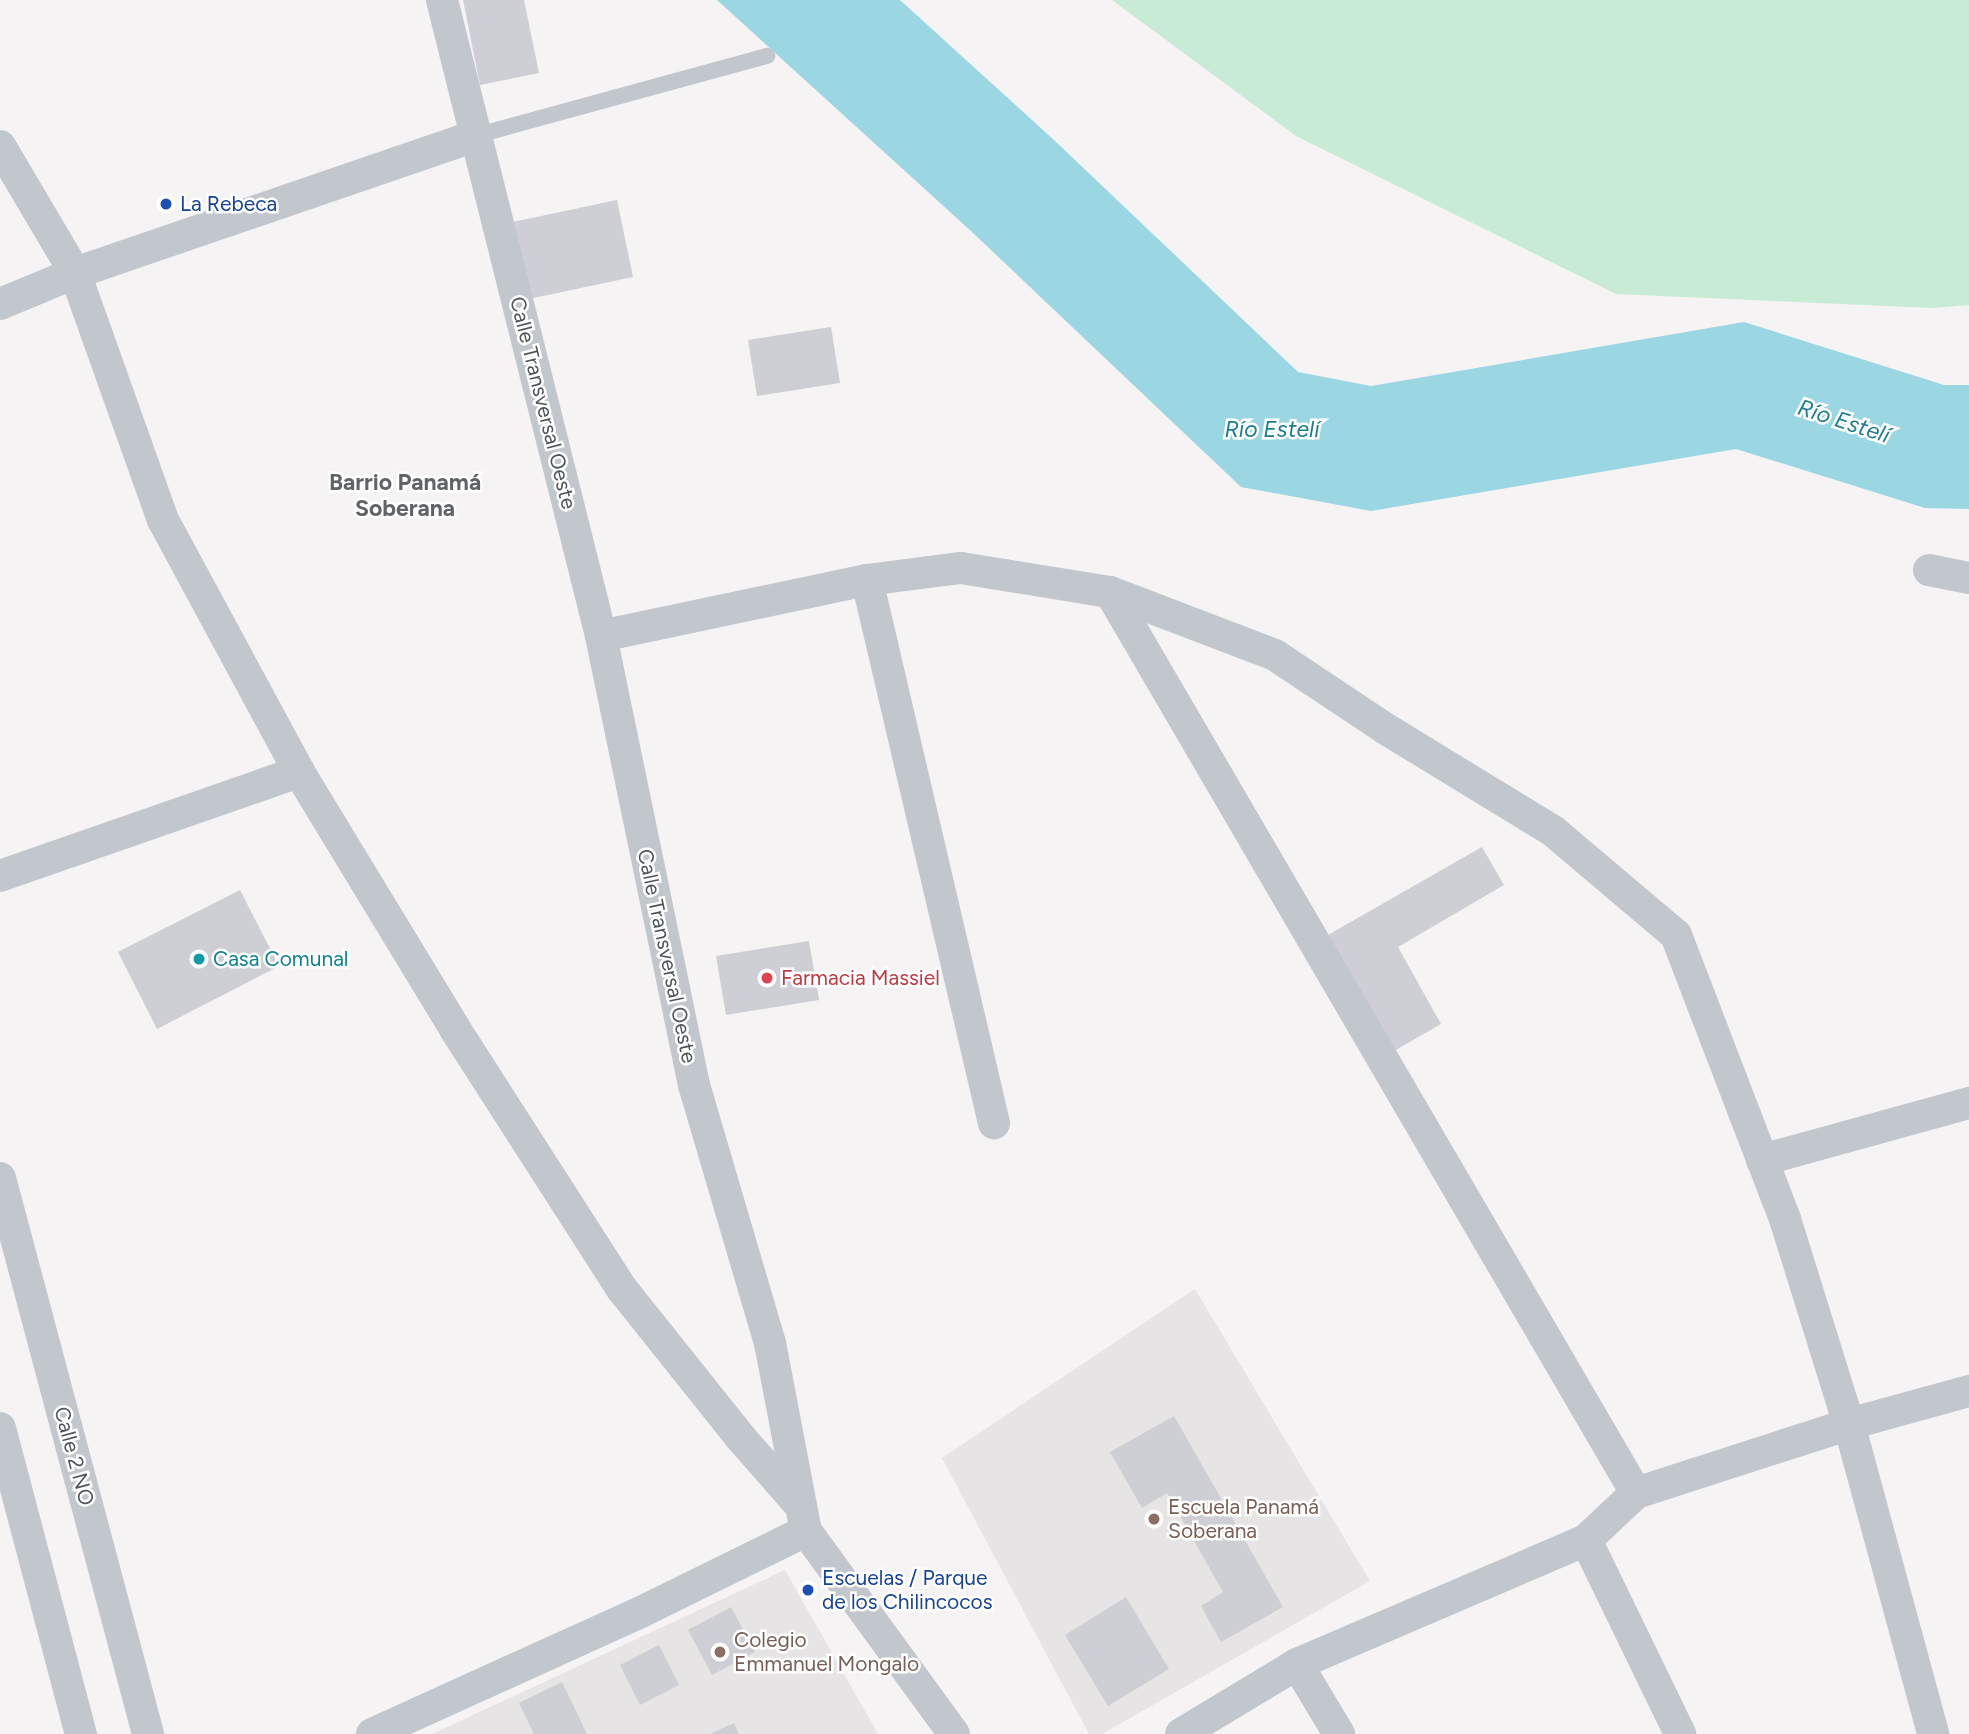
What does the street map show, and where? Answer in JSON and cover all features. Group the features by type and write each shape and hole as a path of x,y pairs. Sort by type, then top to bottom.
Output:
{"street":[{"name":"Calle Transversal Oeste","path":"442,0 478,135 600,636 694,1085 770,1343 803,1519 954,1734"},
{"path":"0,304 75,273 478,135"},
{"path":"0,146 75,273 163,520 299,772 455,1029 622,1289 803,1519 639,1613 373,1734"},
{"path":"600,636 867,580 961,568 1110,592 1275,654 1386,729 1553,831 1676,934 1784,1219 1849,1424 1933,1734"},
{"path":"1929,570 1969,578"},
{"path":"867,580 994,1123"},
{"path":"1110,592 1636,1493"},
{"path":"0,876 299,772"},
{"path":"1762,1160 1969,1103"},
{"name":"Calle 2 NO","path":"0,1178 148,1734"},
{"path":"1181,1734 1297,1664 1586,1539 1636,1493 1849,1424 1969,1391"},
{"path":"0,1428 81,1734"},
{"path":"1586,1539 1680,1734"},
{"path":"1297,1664 1339,1734"}],"lane":[{"path":"478,135 767,56"}],"shaded area":[{"name":"Escuela Panamá Soberana","path":"1195,1289 1370,1581 1102,1734 1089,1734 942,1458"},
{"name":"Colegio Emmanuel Mongalo","path":"785,1570 878,1734 432,1734"}],"green space":[{"path":"1112,0 1969,0 1969,305 1933,308 1616,294 1296,136"}],"water":[{"name":"Río Estelí","path":"717,0 900,0 1055,141 1298,372 1371,386 1744,322 1944,385 1969,385 1969,509 1925,508 1736,449 1371,511 1241,487 972,232"}],"building":[{"path":"463,0 524,0 539,73 480,85"},
{"path":"617,200 633,277 524,300 508,223"},
{"path":"831,327 840,383 757,396 748,340"},
{"path":"1482,847 1504,885 1398,947 1441,1024 1387,1055 1321,939"},
{"name":"Casa Comunal","path":"240,890 279,966 157,1029 118,952"},
{"name":"Farmacia Massiel","path":"809,941 819,1000 726,1015 716,956"},
{"path":"1174,1416 1283,1607 1221,1642 1201,1606 1223,1592 1167,1493 1142,1508 1110,1452"},
{"path":"1126,1597 1169,1669 1108,1706 1065,1635"},
{"path":"731,1607 755,1652 712,1675 688,1630"},
{"path":"659,1645 679,1685 640,1705 620,1665"},
{"path":"562,1682 587,1734 534,1734 519,1703"},
{"path":"734,1723 739,1734 710,1734"}],"place":[{"name":"La Rebeca","path":"166,204"},
{"name":"Casa Comunal","path":"199,959"},
{"name":"Farmacia Massiel","path":"767,978"},
{"name":"Escuela Panamá Soberana","path":"1154,1519"},
{"name":"Escuelas / Parque de los Chilincocos","path":"808,1590"},
{"name":"Colegio Emmanuel Mongalo","path":"720,1652"}],"district":[{"name":"Barrio Panamá Soberana","path":"405,495"}]}
